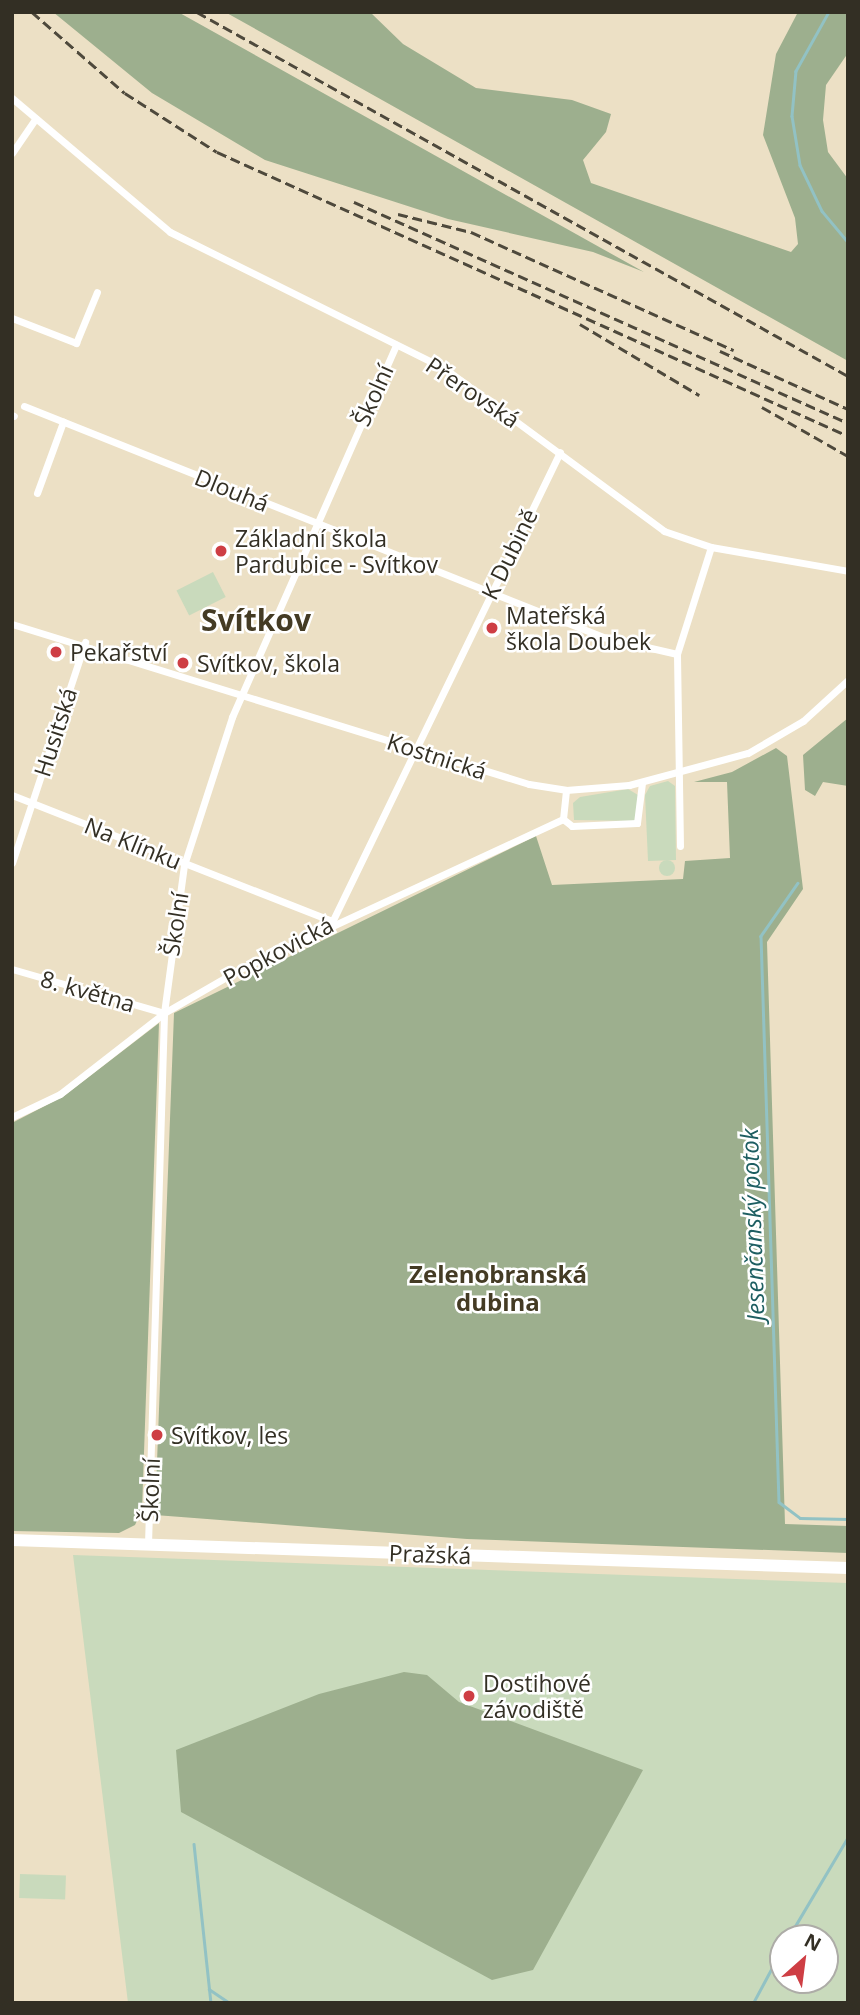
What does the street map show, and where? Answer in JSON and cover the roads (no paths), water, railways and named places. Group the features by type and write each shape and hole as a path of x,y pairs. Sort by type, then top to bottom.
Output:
{"main road":[{"name":"Pražská","path":"12,1540 848,1568"}],"street":[{"name":"Přerovská","path":"12,98 180,238 460,379 664,531 711,547 848,571"},
{"path":"12,153 36,118"},
{"path":"12,318 76,343 97,292"},
{"name":"Školní","path":"148,1545 164,1013 184,865 243,692 396,345"},
{"name":"Dlouhá","path":"24,406 603,638 677,654"},
{"path":"37,493 63,422"},
{"name":"K Dubině","path":"332,921 559,452"},
{"path":"42,480 50,482"},
{"path":"680,846 677,654 711,547"},
{"name":"Kostnická","path":"12,624 85,642 415,749 566,790 642,783 725,762 784,734 848,680"},
{"name":"Husitská","path":"12,863 85,642"},
{"path":"566,790 563,819 572,826 637,823 642,783"},
{"name":"Na Klínku","path":"12,794 184,865 332,921"},
{"name":"Popkovická","path":"12,1117 60,1094 164,1013 332,921 563,819"},
{"name":"8. května","path":"12,969 164,1013"}],"waterway":[{"path":"829,12 796,71 792,116 800,165 822,211 848,242"},
{"name":"Jesenčanský potok","path":"798,883 761,936 779,1502 800,1518 848,1519"},
{"path":"796,1924 848,1837"},
{"path":"194,1844 211,2003"},
{"path":"753,2003 769,1973"},
{"path":"209,1989 230,2003"}],"railway":[{"path":"32,12 125,93 217,152 848,436"},
{"path":"197,12 848,376"},
{"path":"354,202 848,423"},
{"path":"398,214 471,232 734,350"},
{"path":"580,324 699,395"},
{"path":"720,351 848,409"},
{"path":"762,407 848,456"}],"place":[{"name":"Základní škola Pardubice - Svítkov","path":"221,551"},
{"name":"Mateřská škola Doubek","path":"492,628"},
{"name":"Pekařství","path":"56,652"},
{"name":"Svítkov, škola","path":"183,663"},
{"name":"Svítkov, les","path":"157,1435"},
{"name":"Dostihové závodiště","path":"469,1696"}],"district":[{"name":"Svítkov","path":"256,620"},
{"name":"Zelenobranská dubina","path":"498,1288"}]}
